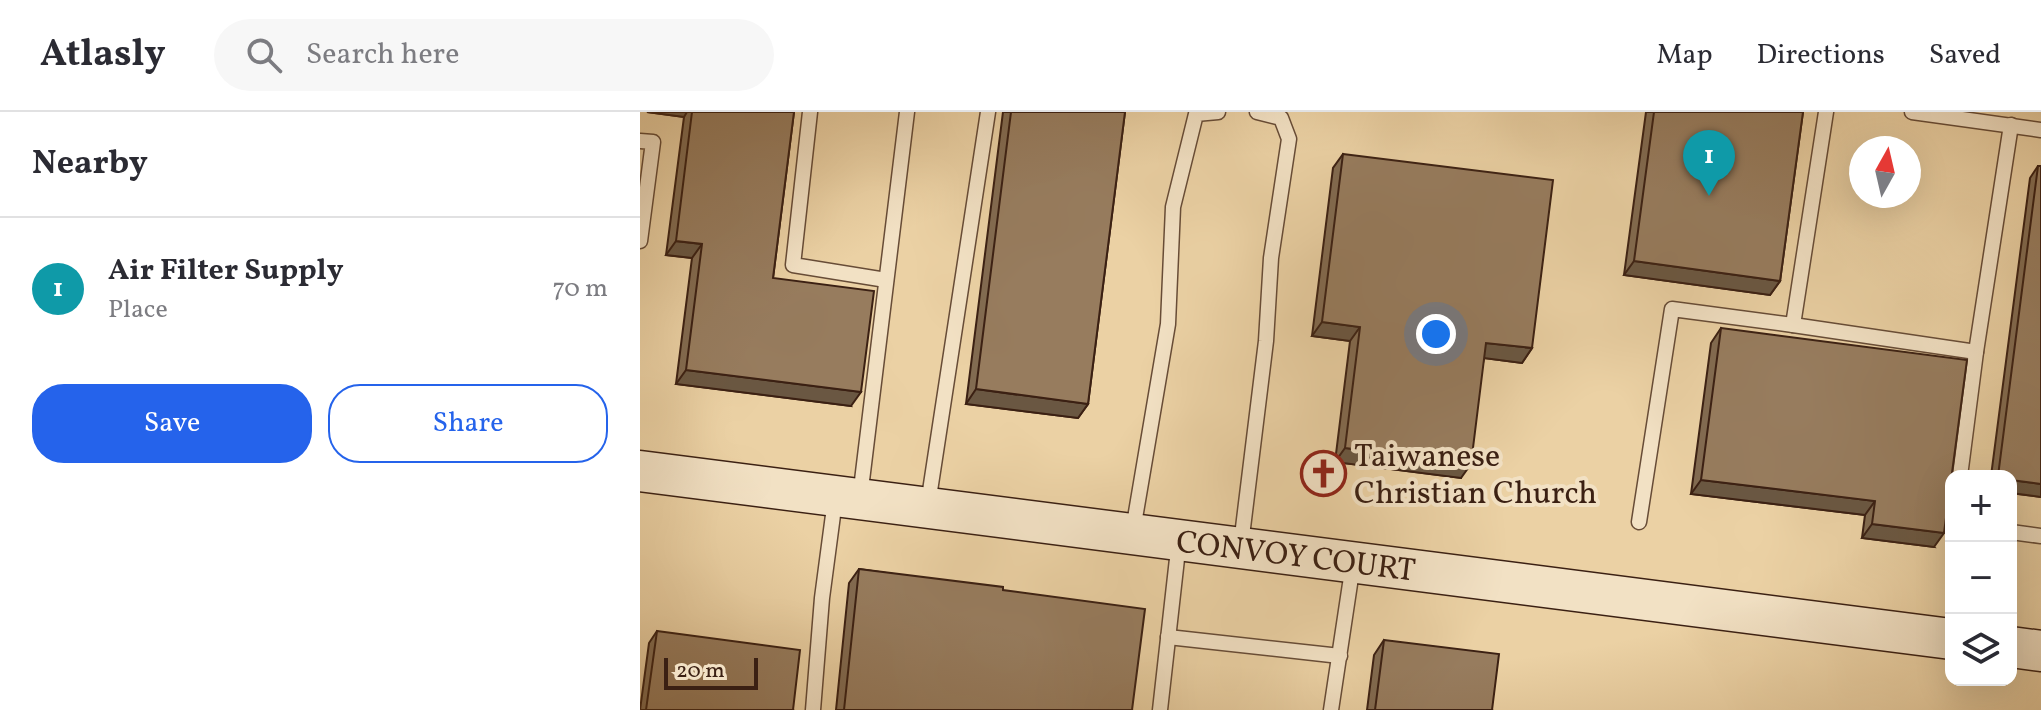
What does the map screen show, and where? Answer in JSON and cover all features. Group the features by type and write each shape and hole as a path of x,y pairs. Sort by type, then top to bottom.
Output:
{"street":[{"name":"CONVOY COURT","path":"640,471 1945,638"},
{"path":"2017,648 2041,651"}],"lane":[{"path":"810,112 793,265 886,280"},
{"path":"813,710 822,598 847,498 886,280 907,112"},
{"path":"928,508 988,112"},
{"path":"1132,534 1168,324 1173,207 1196,114 1218,112"},
{"path":"1240,548 1266,341 1271,258 1289,139 1281,118 1257,112"},
{"path":"1793,325 1826,112"},
{"path":"1912,112 2041,130"},
{"path":"1961,470 2011,125"},
{"path":"640,141 653,142 640,241"},
{"path":"1639,522 1672,309 1976,352"},
{"path":"2017,533 2041,536"},
{"path":"1160,710 1179,540"},
{"path":"1331,710 1354,563"},
{"path":"1168,637 1340,656"}],"building":[{"path":"692,112 794,112 773,278 874,291 861,392 686,370 702,244 676,241"},
{"path":"1011,112 1125,112 1088,404 976,389"},
{"path":"1654,112 1803,112 1780,281 1634,261"},
{"path":"1343,154 1553,180 1532,348 1486,343 1471,464 1345,448 1360,327 1322,322"},
{"path":"2038,166 2041,166 2041,484 2017,481 2017,470 1999,470"},
{"path":"1721,328 1967,360 1952,470 1945,470 1944,533 1872,524 1875,501 1701,480"},
{"path":"859,569 1145,609 1132,710 844,710"},
{"path":"657,631 800,650 793,710 646,710"},
{"path":"1384,640 1499,654 1492,710 1375,710"}],"place":[{"name":"Air Filter Supply","path":"1709,196"},
{"name":"Taiwanese Christian Church","path":"1323,473"}]}
